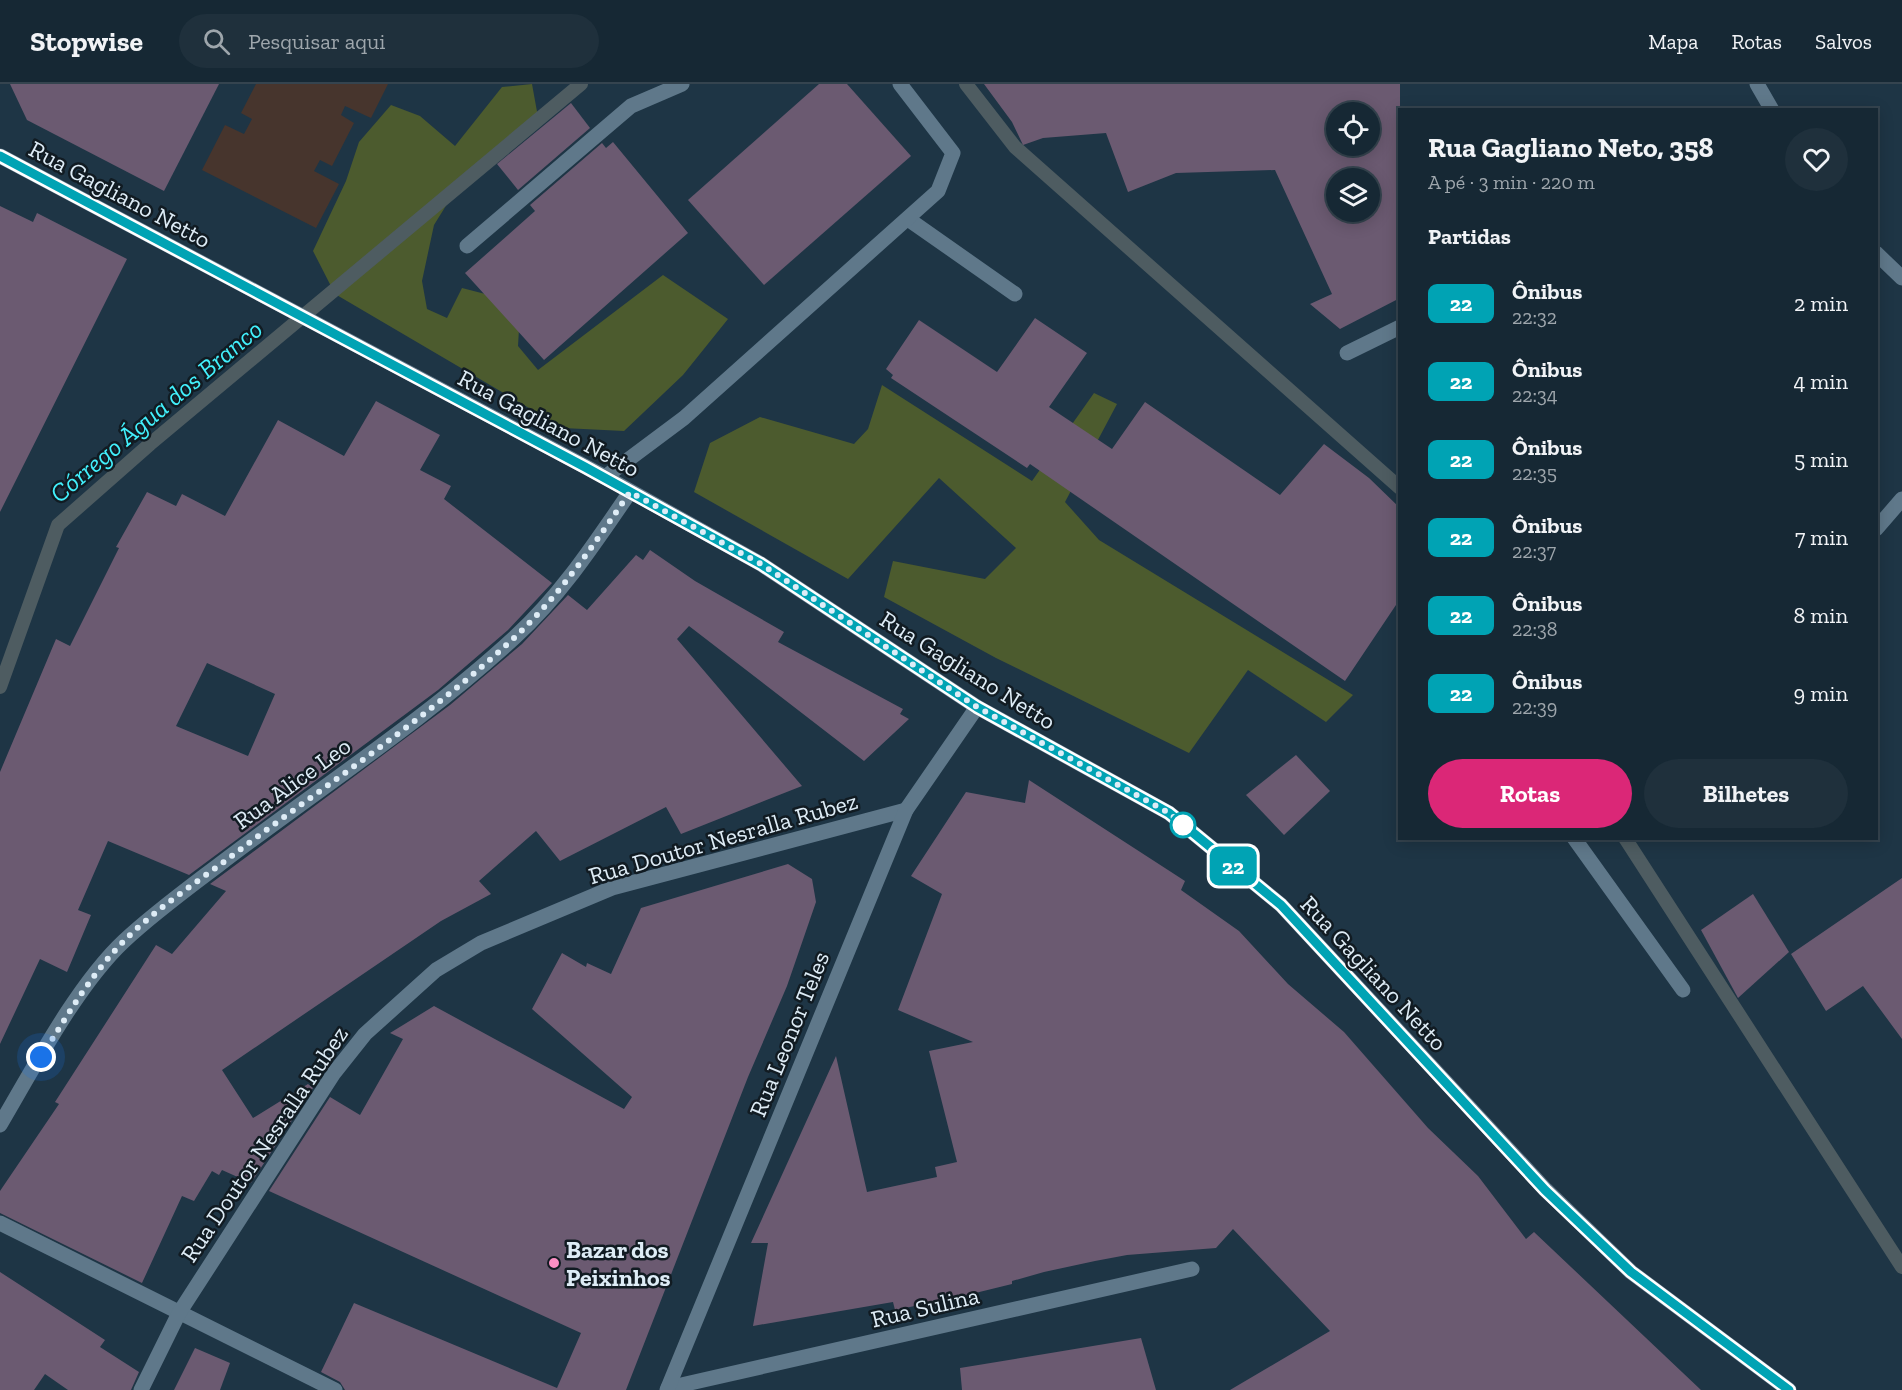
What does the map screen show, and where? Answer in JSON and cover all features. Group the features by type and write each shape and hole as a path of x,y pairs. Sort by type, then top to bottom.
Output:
{"street":[{"path":"466,246 631,106 682,84"},
{"path":"605,477 684,418 938,191 953,153 900,84"},
{"path":"1757,84 1771,108"},
{"name":"Rua Gagliano Netto","path":"0,156 605,477 761,564 977,707 1169,813 1281,905 1545,1190 1631,1272 1789,1390"},
{"path":"908,219 1015,294"},
{"path":"1878,255 1902,278"},
{"path":"1347,353 1398,328"},
{"name":"Rua Alice Leo","path":"0,1125 89,981 123,942 255,837 433,707 516,636 549,602 587,556 630,492"},
{"path":"1878,527 1902,499"},
{"name":"Rua Leonor Teles","path":"667,1389 906,810 977,707"},
{"name":"Rua Doutor Nesralla Rubez","path":"141,1390 178,1313 334,1073 365,1034 395,1004 436,970 481,943 612,888 906,810"},
{"path":"1575,840 1683,990"},
{"path":"0,1223 335,1390"},
{"name":"Rua Sulina","path":"667,1389 1192,1269"}],"shaded area":[{"path":"256,84 388,84 371,118 345,106 341,115 354,123 332,166 320,160 314,171 339,184 316,228 202,170 225,125 244,134 252,119 241,113"}],"green space":[{"path":"532,84 538,117 460,183 434,225 422,281 427,309 447,318 462,288 493,296 519,329 518,346 538,370 663,275 728,319 683,375 624,431 563,428 335,294 313,251 346,181 359,142 391,105 420,116 455,146 502,87"},
{"path":"882,385 1032,481 1094,393 1117,404 1065,502 1099,540 1353,695 1326,722 1248,670 1189,753 996,658 884,597 893,561 985,579 1016,548 939,478 848,579 694,492 710,443 760,417 854,444 868,429"}],"building":[{"path":"10,84 219,84 164,191 27,120"},
{"path":"819,84 847,84 911,156 764,285 688,200"},
{"path":"984,84 1400,84 1398,299 1340,329 1310,304 1332,294 1275,170 1176,173 1128,192 1106,133 1043,138 1023,145 1012,122"},
{"path":"571,103 590,128 518,190 497,164"},
{"path":"613,142 688,233 544,360 465,273 535,211 530,205 602,143 606,148"},
{"path":"0,206 33,222 37,213 127,259 0,512"},
{"path":"1035,318 1087,353 1049,407 1112,449 1145,402 1280,495 1324,444 1369,478 1398,506 1398,602 1345,681 1030,464 1027,468 891,378 893,375 886,369 919,320 997,372"},
{"path":"376,401 440,435 420,470 451,486 444,499 552,583 508,630 438,690 189,875 108,841 78,910 91,915 67,972 40,959 0,1044 0,772 56,639 70,646 119,548 116,547 147,492 176,506 182,494 225,516 278,420 344,456","holes":["207,663 275,694 248,756 176,726"]},
{"path":"650,550 695,581 784,632 778,642 903,709 900,714 909,719 864,761 689,626 677,639 802,786 681,834 666,807 560,861 536,831 479,881 491,894 441,921 222,1070 253,1118 308,1084 313,1088 251,1183 222,1170 219,1175 212,1171 194,1201 182,1196 142,1283 0,1213 0,1191 59,1104 55,1102 156,945 172,954 226,891 210,884 450,705 522,644 568,595 587,610 636,555 643,560"},
{"path":"1296,755 1330,791 1284,835 1246,795"},
{"path":"1029,780 1185,881 1181,890 1239,931 1288,984 1344,1032 1428,1128 1478,1176 1526,1239 1534,1232 1701,1390 1230,1390 1330,1331 1233,1229 1216,1248 1127,1255 1044,1272 1012,1281 1012,1284 895,1310 893,1302 753,1326 768,1243 751,1243 836,1056 867,1192 937,1177 935,1167 957,1162 929,1051 973,1042 898,1010 942,894 911,876 966,792 1025,803"},
{"path":"788,864 812,879 816,902 787,986 748,1077 626,1390 345,1390 340,1382 321,1372 354,1303 557,1388 581,1333 269,1191 330,1097 360,1115 403,1039 390,1033 434,1006 624,1109 632,1097 532,1009 562,953 586,967 587,963 611,974 641,908"},
{"path":"1902,878 1902,1039 1863,986 1826,1011 1791,954"},
{"path":"1753,894 1789,952 1738,998 1701,930"},
{"path":"0,1272 105,1340 100,1347 139,1372 131,1390 68,1390 45,1374 34,1390 0,1390"},
{"path":"1141,1338 1156,1390 962,1390 960,1368"},
{"path":"195,1348 230,1363 220,1390 174,1390"}],"waterway":[{"name":"Córrego Água dos Branco","path":"0,687 58,525 150,444 581,84"},
{"path":"966,84 1015,147 1398,486"},
{"path":"1626,840 1902,1267"}],"bus line":[{"name":"22","path":"0,156 585,467 761,564 977,707 1169,813 1281,905 1545,1190 1631,1272 1789,1390"}],"place":[{"name":"Bazar dos Peixinhos","path":"554,1263"}],"route":[{"path":"41,1057 89,981 123,942 165,906 255,837 433,707 516,636 549,602 587,556 630,492 761,564 977,707 1169,813 1186,828 1183,825"}]}
